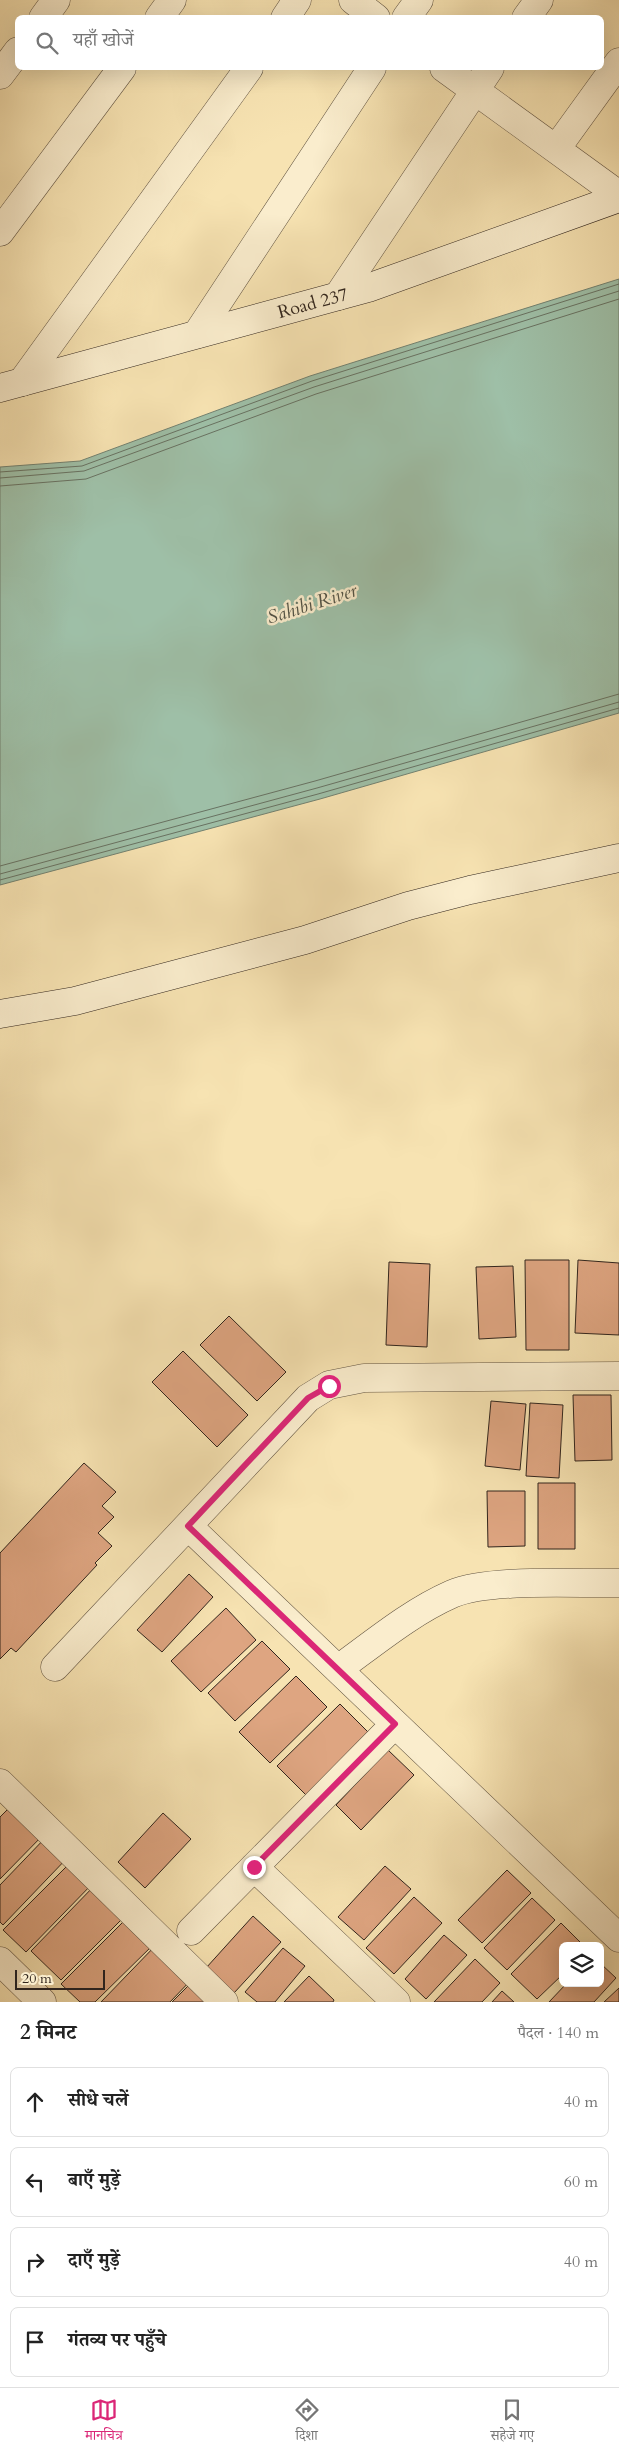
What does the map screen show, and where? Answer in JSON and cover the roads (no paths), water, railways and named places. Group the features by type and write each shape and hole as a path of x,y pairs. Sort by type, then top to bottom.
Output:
{"street":[{"path":"45,15 56,0"},
{"path":"161,15 172,0"},
{"path":"287,15 297,0"},
{"path":"353,0 372,15"},
{"path":"408,15 419,0"},
{"path":"528,15 539,0"},
{"path":"0,75 15,56"},
{"path":"556,149 619,62"},
{"path":"0,232 121,70"},
{"path":"11,385 247,70"},
{"path":"198,334 371,70"},
{"path":"447,70 619,197"},
{"path":"338,296 474,89 488,70"},
{"name":"Road 237","path":"11,385 368,288 619,197"},
{"path":"0,1014 75,1001 305,940 408,906 461,892 619,858"},
{"path":"55,1667 308,1398 329,1386 364,1378 619,1376"},
{"path":"188,1526 395,1724 614,1922"},
{"path":"338,1669 422,1609 454,1593 494,1585 619,1583"},
{"path":"190,1931 395,1724"},
{"path":"0,1783 224,2002"},
{"path":"254,1867 396,2002"},
{"path":"0,1961 42,2002"}],"water":[{"name":"Sahibi River","path":"619,279 619,713 320,799 0,885 0,467 80,461 310,376"}]}
